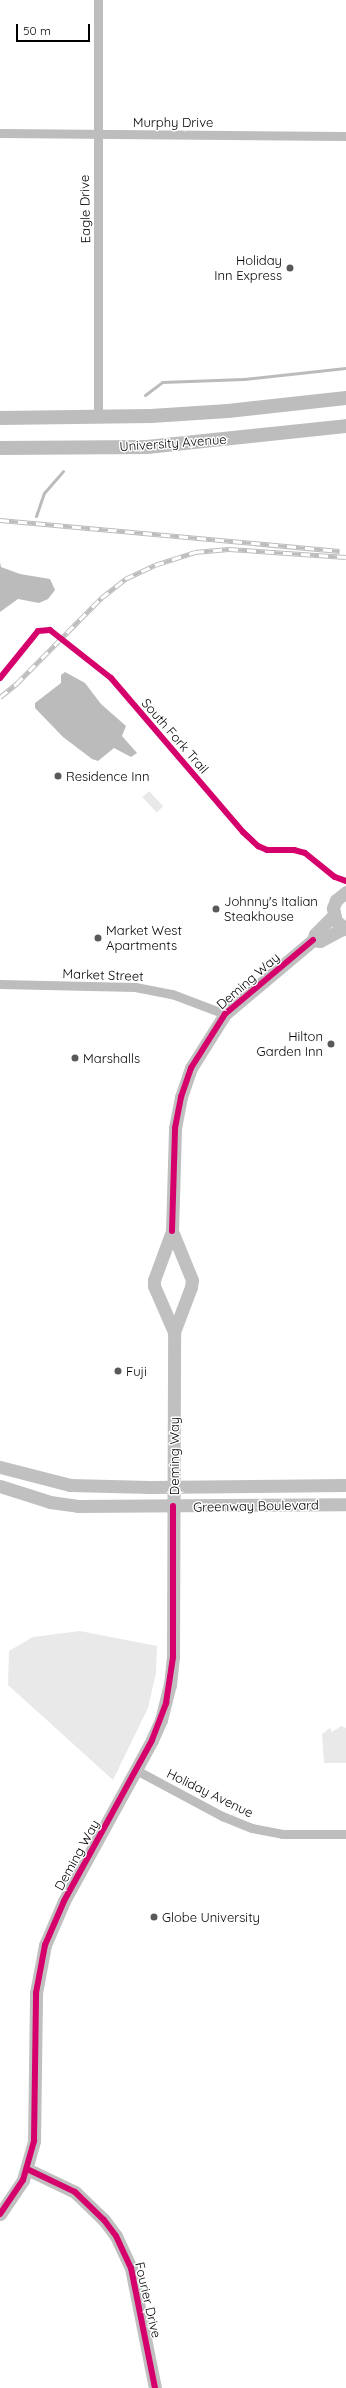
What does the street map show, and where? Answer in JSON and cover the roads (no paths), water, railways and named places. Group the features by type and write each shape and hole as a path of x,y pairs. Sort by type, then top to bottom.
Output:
{"main road":[{"path":"0,418 98,417 228,411 346,398"},
{"name":"University Avenue","path":"0,448 147,447 346,426"}],"street":[{"name":"Eagle Drive","path":"98,0 98,417"},
{"name":"Murphy Drive","path":"0,133 346,136"},
{"path":"345,929 334,915 336,900 346,892"},
{"name":"Deming Way","path":"174,1332 154,1286 172,1231 174,1138 180,1102 191,1068 224,1014 313,940 315,934 334,915"},
{"name":"Deming Way","path":"313,940 320,941 345,929"},
{"name":"Market Street","path":"0,984 135,987 172,994 224,1014"},
{"name":"Deming Way","path":"0,2214 12,2198 27,2169 35,2128 36,1993 43,1950 64,1900 136,1770 161,1720 170,1685 173,1657 174,1332 191,1287 192,1280 172,1231"},
{"name":"Greenway Boulevard","path":"0,1467 70,1485 173,1487 346,1485"},
{"name":"Greenway Boulevard","path":"0,1486 50,1502 78,1506 346,1504"},
{"name":"Holiday Avenue","path":"136,1770 222,1816 252,1828 282,1834 346,1834"},
{"name":"Fourier Drive","path":"27,2169 75,2192 104,2220 116,2236 133,2274 155,2388"}],"waterway":[{"path":"145,395 162,382 244,379 346,368"},
{"path":"36,516 44,493 63,471"}],"railway":[{"path":"0,520 340,551"},
{"path":"0,697 16,684 101,598 125,579 155,565 195,552 229,549 346,557"}],"place":[{"name":"Holiday Inn Express","path":"290,268"},
{"name":"Residence Inn","path":"58,776"},
{"name":"Johnny's Italian Steakhouse","path":"216,909"},
{"name":"Market West Apartments","path":"98,938"},
{"name":"Hilton Garden Inn","path":"331,1044"},
{"name":"Marshalls","path":"75,1058"},
{"name":"Fuji","path":"118,1371"},
{"name":"Globe University","path":"154,1917"}]}
